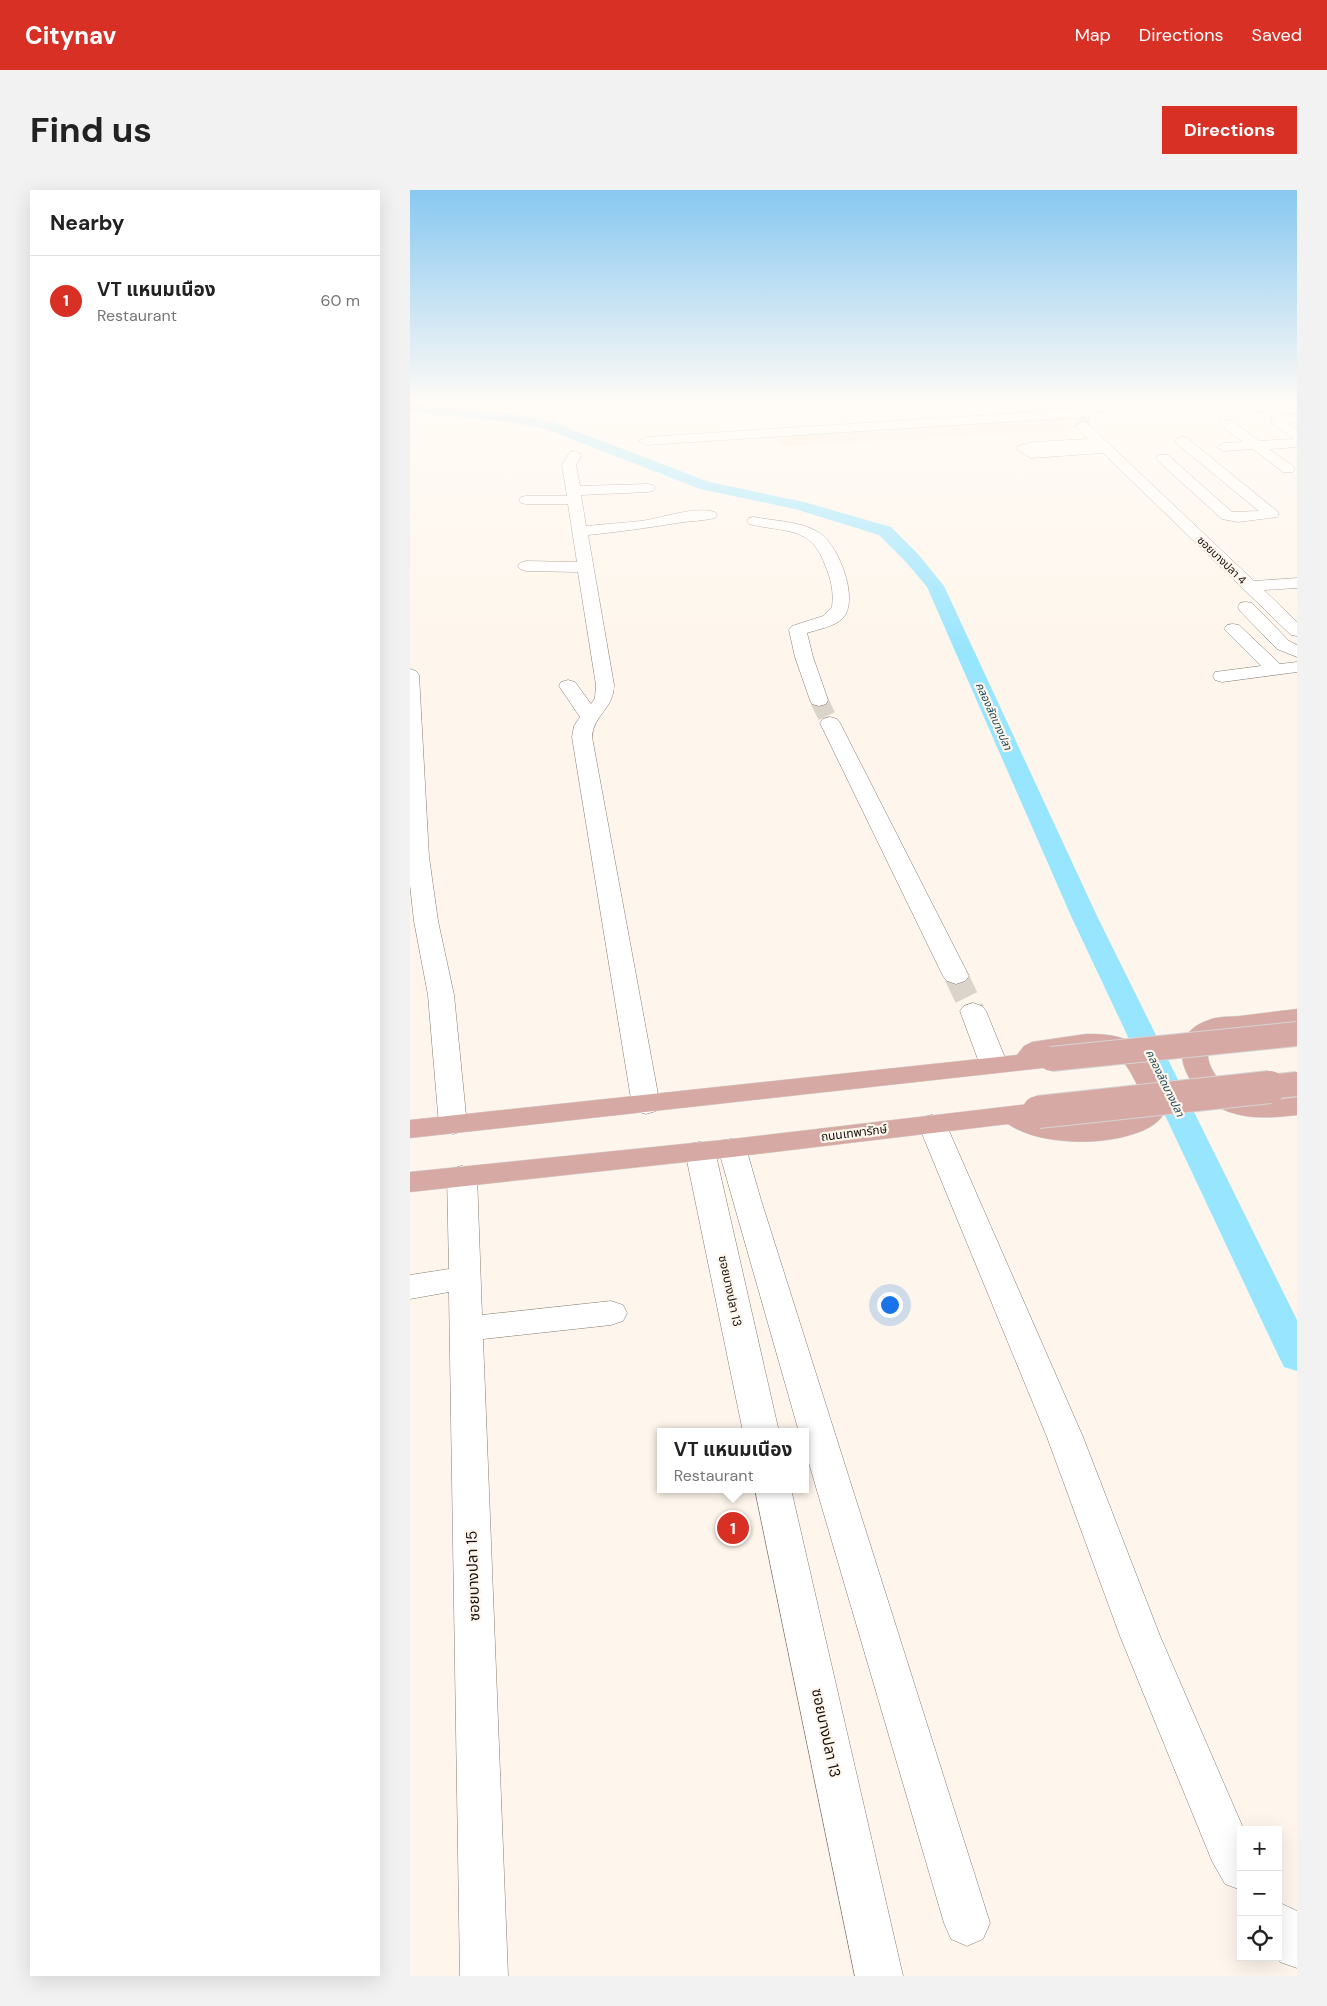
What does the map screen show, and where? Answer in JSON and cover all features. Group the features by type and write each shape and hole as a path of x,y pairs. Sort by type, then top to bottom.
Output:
{"main road":[{"path":"1297,1017 1214,1026 1202,1035 1195,1045 1194,1058 1197,1071 1209,1084 1223,1098 1242,1107 1268,1109 1297,1106"},
{"path":"410,1129 1297,1034"},
{"path":"1024,1062 1034,1050 1046,1046 1091,1041 1114,1042 1134,1053 1148,1075 1158,1100 1157,1107 1150,1116 1131,1126 1080,1132 1057,1132 1034,1128 1025,1113"},
{"name":"ถนนเทพารักษ์","path":"410,1182 1297,1084"}],"street":[{"path":"573,484 588,567 596,634 605,685 604,697 581,729 646,1105"},
{"name":"ซอยบางปลา 4","path":"1143,484 1297,631"},
{"path":"1192,484 1227,516 1238,518 1272,514 1236,484"},
{"path":"526,500 648,488"},
{"path":"581,530 643,525 678,518 710,515"},
{"path":"754,521 811,534 822,544 836,570 842,597 838,613 826,621 798,630 804,657 819,700"},
{"path":"526,566 588,567"},
{"path":"1250,586 1297,583"},
{"path":"1238,599 1283,645 1297,652"},
{"path":"1233,629 1276,670"},
{"path":"1222,676 1297,667"},
{"path":"410,675 418,857 426,921 441,995 453,1125"},
{"path":"568,686 590,717"},
{"path":"830,724 956,976"},
{"path":"972,1011 994,1065"},
{"path":"932,1124 1065,1437 1140,1636 1228,1845 1237,1861"},
{"path":"716,1149 746,1200 967,1923"},
{"name":"ซอยบางปลา 13","path":"716,1149 760,1428"},
{"name":"ซอยบางปลา 15","path":"462,1176 484,1976"},
{"path":"410,1287 465,1278"},
{"path":"466,1329 611,1313"},
{"name":"ซอยบางปลา 13","path":"774,1493 879,1976"},
{"path":"1282,1929 1297,1945"}],"waterway":[{"name":"คลองลัดบางปลา","path":"701,484 798,505 885,531 912,558 935,586 1084,916 1297,1357"}],"tunnel":[{"path":"819,700 830,723"},
{"path":"956,976 973,1011"}],"place":[{"name":"VT แหนมเนือง","path":"733,1528"}]}
